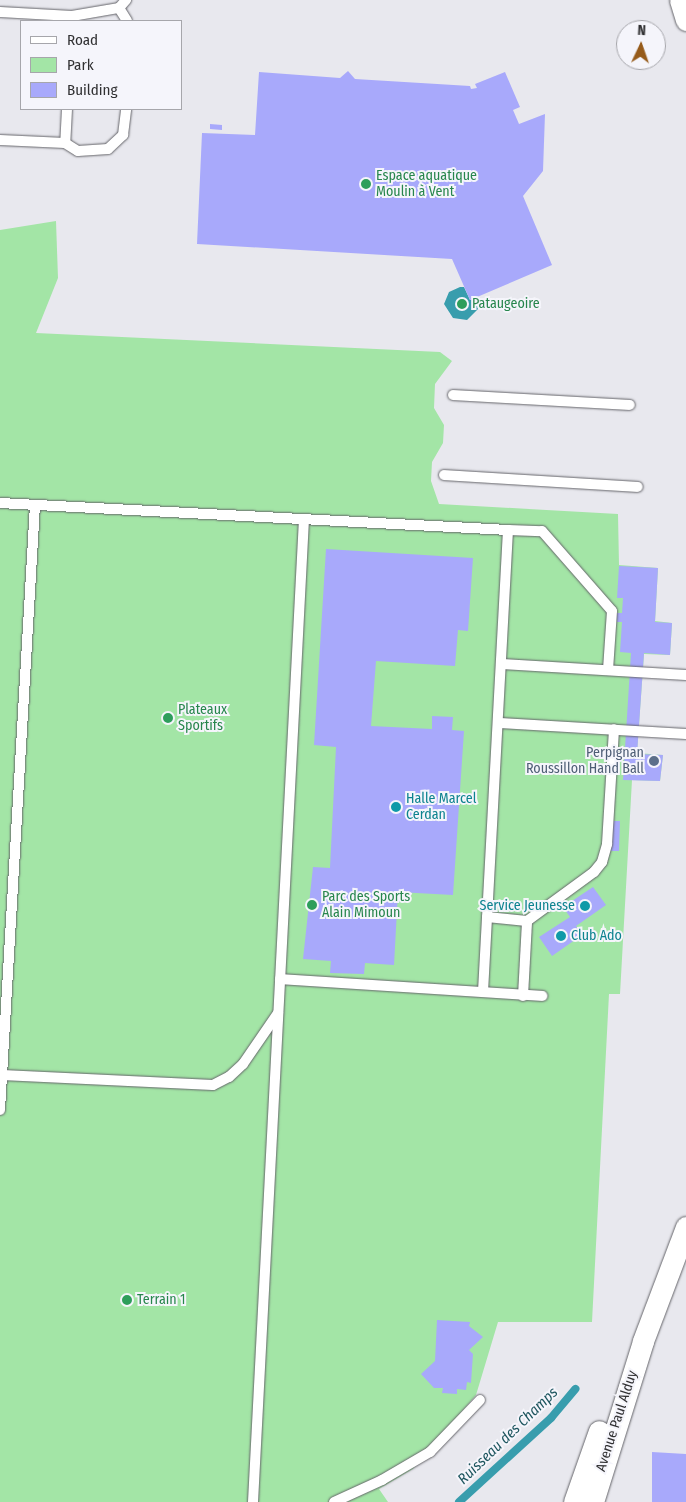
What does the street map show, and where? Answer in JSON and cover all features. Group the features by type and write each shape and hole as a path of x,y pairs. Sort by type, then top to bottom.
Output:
{"street":[{"path":"680,0 686,20"},
{"name":"Avenue Paul Alduy","path":"593,1502 643,1341 686,1227"},
{"name":"Avenue Paul Alduy","path":"574,1502 607,1410 643,1341"}],"lane":[{"path":"0,12 72,19 123,4 128,20"},
{"path":"65,143 67,110"},
{"path":"0,140 65,143 78,151 108,149 123,135 126,110"},
{"path":"453,395 630,405"},
{"path":"444,475 638,486"},
{"path":"0,503 542,531 612,610 608,670"},
{"path":"0,1110 3,982 35,505"},
{"path":"253,1502 304,519"},
{"path":"483,992 500,723 508,530"},
{"path":"502,664 686,675"},
{"path":"500,723 686,734"},
{"path":"488,917 527,921 594,872 602,862 607,844 614,730"},
{"path":"523,996 527,921"},
{"path":"280,979 542,996"},
{"path":"1,1072 213,1084 229,1076 243,1064 278,1012"},
{"path":"334,1502 382,1480 430,1452 480,1400"}],"green space":[{"name":"Parc des Sports Alain Mimoun","path":"56,221 58,278 36,333 440,352 452,361 435,384 434,408 444,425 443,443 432,462 431,481 439,504 618,514 619,565 658,568 655,621 672,623 670,655 644,654 637,753 663,755 660,781 632,780 620,994 609,994 592,1322 498,1322 476,1395 413,1469 379,1489 388,1502 0,1502 0,230"}],"water":[{"name":"Pataugeoire","path":"464,287 470,300 477,297 478,309 467,320 453,318 444,304 449,292"}],"building":[{"name":"Espace aquatique Moulin à Vent","path":"348,71 355,79 470,86 471,89 477,88 475,84 505,72 520,107 513,110 519,124 545,114 543,171 523,196 552,265 470,300 452,259 197,244 202,133 255,135 259,72 340,78"},
{"path":"210,124 222,125 222,130 210,129"},
{"name":"Halle Marcel Cerdan","path":"326,549 473,558 468,631 458,630 455,666 376,661 371,726 432,729 432,716 453,717 452,730 464,731 453,895 398,892 394,965 365,963 364,974 330,973 331,961 303,959 313,867 330,868 336,747 314,745"},
{"path":"619,566 658,568 655,622 672,623 670,655 644,653 637,754 663,755 660,781 623,780 631,653 620,652 622,622 617,622 617,613 622,613 623,598 617,598"},
{"path":"612,821 620,821 619,851 611,851"},
{"path":"593,887 606,905 576,926 582,935 552,956 539,937 570,917 563,907"},
{"path":"437,1320 470,1322 469,1326 483,1337 469,1350 473,1354 471,1383 467,1382 466,1390 457,1389 457,1394 442,1393 443,1388 434,1388 421,1374 435,1361"},
{"path":"652,1452 686,1454 686,1502 652,1502"}],"waterway":[{"name":"Ruisseau des Champs","path":"459,1502 551,1418 575,1389"}],"place":[{"name":"Espace aquatique Moulin à Vent","path":"366,184"},
{"name":"Pataugeoire","path":"462,304"},
{"name":"Plateaux Sportifs","path":"168,718"},
{"name":"Perpignan Roussillon Hand Ball","path":"654,761"},
{"name":"Halle Marcel Cerdan","path":"396,807"},
{"name":"Parc des Sports Alain Mimoun","path":"312,905"},
{"name":"Service Jeunesse","path":"585,906"},
{"name":"Club Ado","path":"561,936"},
{"name":"Terrain 1","path":"127,1300"}]}
